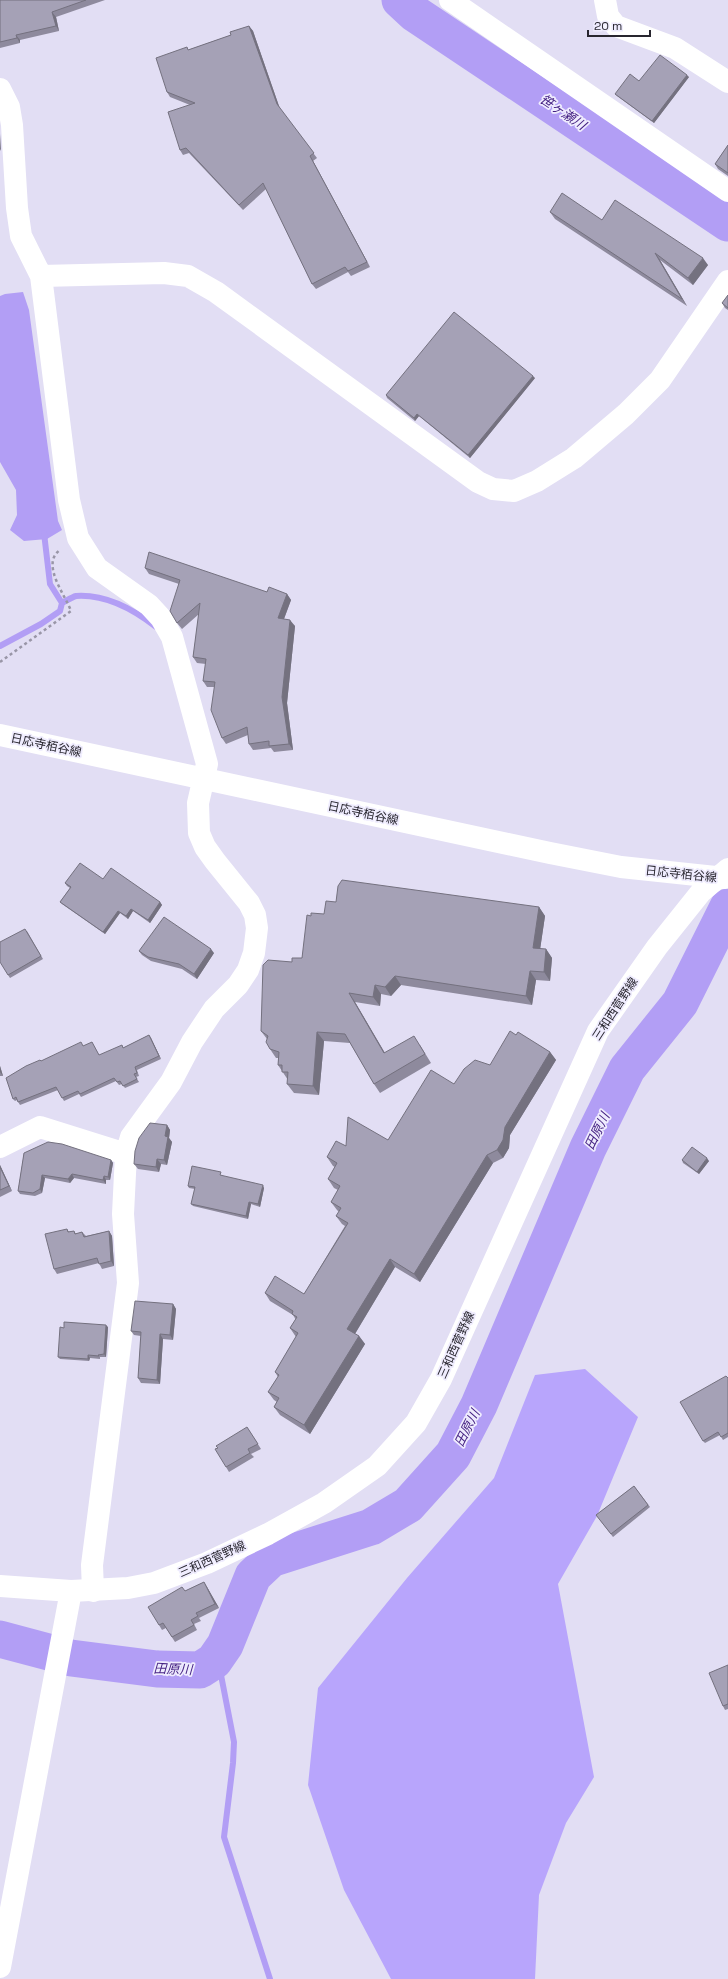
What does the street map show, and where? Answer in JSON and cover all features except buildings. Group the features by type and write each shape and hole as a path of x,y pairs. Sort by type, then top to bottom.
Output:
{"street":[{"path":"450,0 728,191"},
{"path":"605,0 608,16 616,26 675,48 728,82"},
{"path":"0,89 9,107 12,125 17,208 21,236 41,276 69,500 78,538 97,568 149,605 161,618 172,637 207,764 198,803 199,833 205,847 249,903 255,915 257,928 254,953 248,970 238,985 214,1010 192,1042 171,1082 131,1137 126,1154 123,1214 128,1283 92,1565 93,1591"},
{"path":"41,276 164,273 188,276 216,292 379,408 478,482 494,489 514,491 537,481 574,458 626,414 660,380 728,281"},
{"name":"日応寺栢谷線","path":"0,735 621,867 692,876 728,878"},
{"name":"三和西菅野線","path":"0,1586 93,1591 154,1583 181,1574 268,1534 324,1503 377,1466 416,1423 441,1379 598,1031 657,947 700,892 728,869"},
{"path":"0,1147 40,1127 126,1154"},
{"path":"0,1967 71,1591"}],"path":[{"path":"0,662 72,611 54,578 54,562 57,552 78,538"}],"shaded area":[{"path":"23,292 29,310 58,521 62,530 47,539 24,541 10,530 17,515 16,490 0,462 0,296"},
{"path":"585,1369 638,1417 597,1516 558,1584 594,1777 566,1823 539,1895 535,1979 391,1979 344,1890 308,1785 318,1688 407,1578 494,1478 535,1375"}],"waterway":[{"name":"笹ヶ瀬川","path":"400,0 414,13 728,223"},
{"path":"44,533 50,584 62,603"},
{"path":"0,646 41,624 60,611 62,603 76,596 98,597 119,604 138,614 156,627"},
{"name":"田原川","path":"0,1639 71,1658 157,1669 200,1670 214,1661 225,1645 253,1576 271,1559 371,1527 408,1505 453,1455 479,1405 588,1148 627,1069 680,1003 728,907"},
{"path":"214,1661 221,1675 234,1742 233,1763 224,1837 270,1979"}]}
